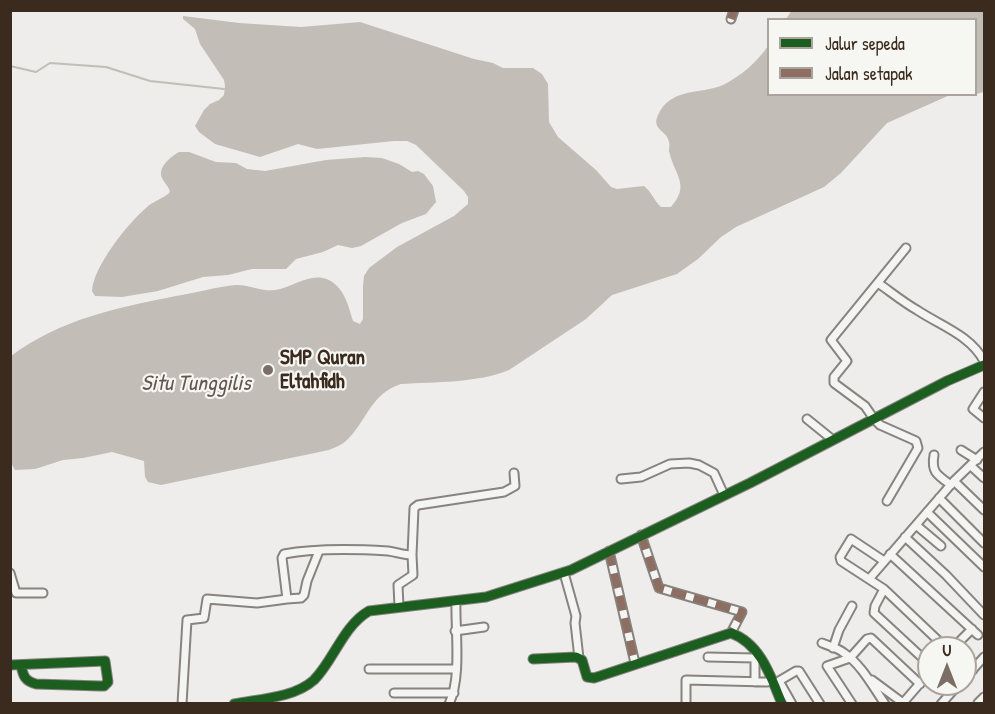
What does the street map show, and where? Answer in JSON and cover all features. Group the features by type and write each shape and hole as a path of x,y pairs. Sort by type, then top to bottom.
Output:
{"street":[{"path":"731,19 734,10"},
{"path":"887,501 918,448 918,444 874,419 853,395 834,383 834,378 847,361 831,340 906,248"},
{"path":"234,704 285,694 314,680 359,618 369,611 486,597 564,573 724,495 947,381 984,365 978,350 958,333 917,310 878,283"},
{"path":"984,392 974,409 984,418"},
{"path":"807,419 833,440"},
{"path":"962,450 977,460"},
{"path":"870,578 952,483 984,452"},
{"path":"934,455 932,464 935,471 984,510"},
{"path":"621,479 641,477 670,464 689,463 699,465 714,473 724,495"},
{"path":"971,466 984,478"},
{"path":"399,607 398,585 413,575 414,508 417,505 504,492 515,486 514,473"},
{"path":"939,498 984,543"},
{"path":"927,513 984,567"},
{"path":"916,525 941,546"},
{"path":"564,573 576,616 579,658 585,674 590,678 731,633 742,612 659,588 641,535"},
{"path":"905,537 946,574 984,615"},
{"path":"884,561 853,539 849,539 840,557 840,560 885,589 934,636"},
{"path":"287,599 282,556 285,554 319,551 391,551 412,555"},
{"path":"182,704 187,620 204,618 206,600 257,603 301,598 304,596 319,551"},
{"path":"609,551 635,663"},
{"path":"890,554 978,635"},
{"path":"10,573 16,593 43,593"},
{"path":"885,589 877,602 874,613 917,653"},
{"path":"449,704 454,693 456,669 456,601"},
{"path":"833,648 839,630 852,606"},
{"path":"455,631 484,627"},
{"path":"965,636 972,629"},
{"path":"731,633 751,646 759,655 782,704"},
{"path":"852,704 827,667 850,658 867,639 871,638 917,681"},
{"path":"822,643 850,658 885,704"},
{"path":"708,657 756,658 755,682"},
{"path":"533,659 579,658"},
{"path":"10,665 105,660 108,682 104,686 36,684 23,677 21,665"},
{"path":"369,669 456,669"},
{"path":"792,704 779,681 799,671 819,704"},
{"path":"865,675 902,703 917,687"},
{"path":"686,704 686,680 767,682"},
{"path":"394,693 454,693"},
{"path":"978,704 984,697"}],"water":[{"path":"792,10 984,11 984,92 977,94 977,18 787,18"},
{"name":"Situ Tunggilis","path":"183,16 301,27 360,22 503,68 533,68 542,74 548,84 549,122 558,137 596,170 611,187 617,189 644,186 661,207 671,207 680,192 680,186 669,151 668,138 656,124 658,115 670,100 678,96 714,88 730,81 759,58 767,47 767,96 948,96 887,123 841,173 824,187 736,227 677,274 612,295 586,319 509,370 470,380 401,384 391,388 376,400 347,440 329,450 161,485 148,482 145,477 144,461 112,452 63,460 35,469 15,470 10,461 11,356 30,343 69,324 132,305 235,285 275,290 317,278 330,281 340,289 353,321 360,324 363,319 364,276 369,268 397,247 454,216 468,204 468,197 464,191 416,145 407,141 317,149 298,144 260,157 215,144 195,126 204,110 224,95 224,80 200,44 195,29 183,19"},
{"path":"179,152 189,152 216,162 236,163 247,169 265,171 326,160 382,158 412,172 418,171 424,174 433,186 436,202 426,214 402,223 361,246 352,248 338,245 323,252 296,259 286,269 252,269 228,275 203,277 158,291 122,297 95,296 92,291 94,281 113,246 139,215 170,192 161,171 167,161"}],"waterway":[{"path":"10,66 36,72 50,63 106,67 150,81 224,89"}],"marked path":[{"path":"731,19 734,10"},
{"path":"641,535 659,588 742,612 731,633"},
{"path":"609,551 635,663"}],"cycle path":[{"path":"234,704 276,697 306,686 321,672 352,625 369,611 486,597 571,570 750,483 947,381 984,365"},
{"path":"533,659 576,657 582,660 587,677 594,678 731,633 750,645 764,662 782,704"},
{"path":"10,665 105,661 108,682 104,686 36,684 25,678 21,665"}],"place":[{"name":"SMP Quran Eltahfidh","path":"268,370"}]}
